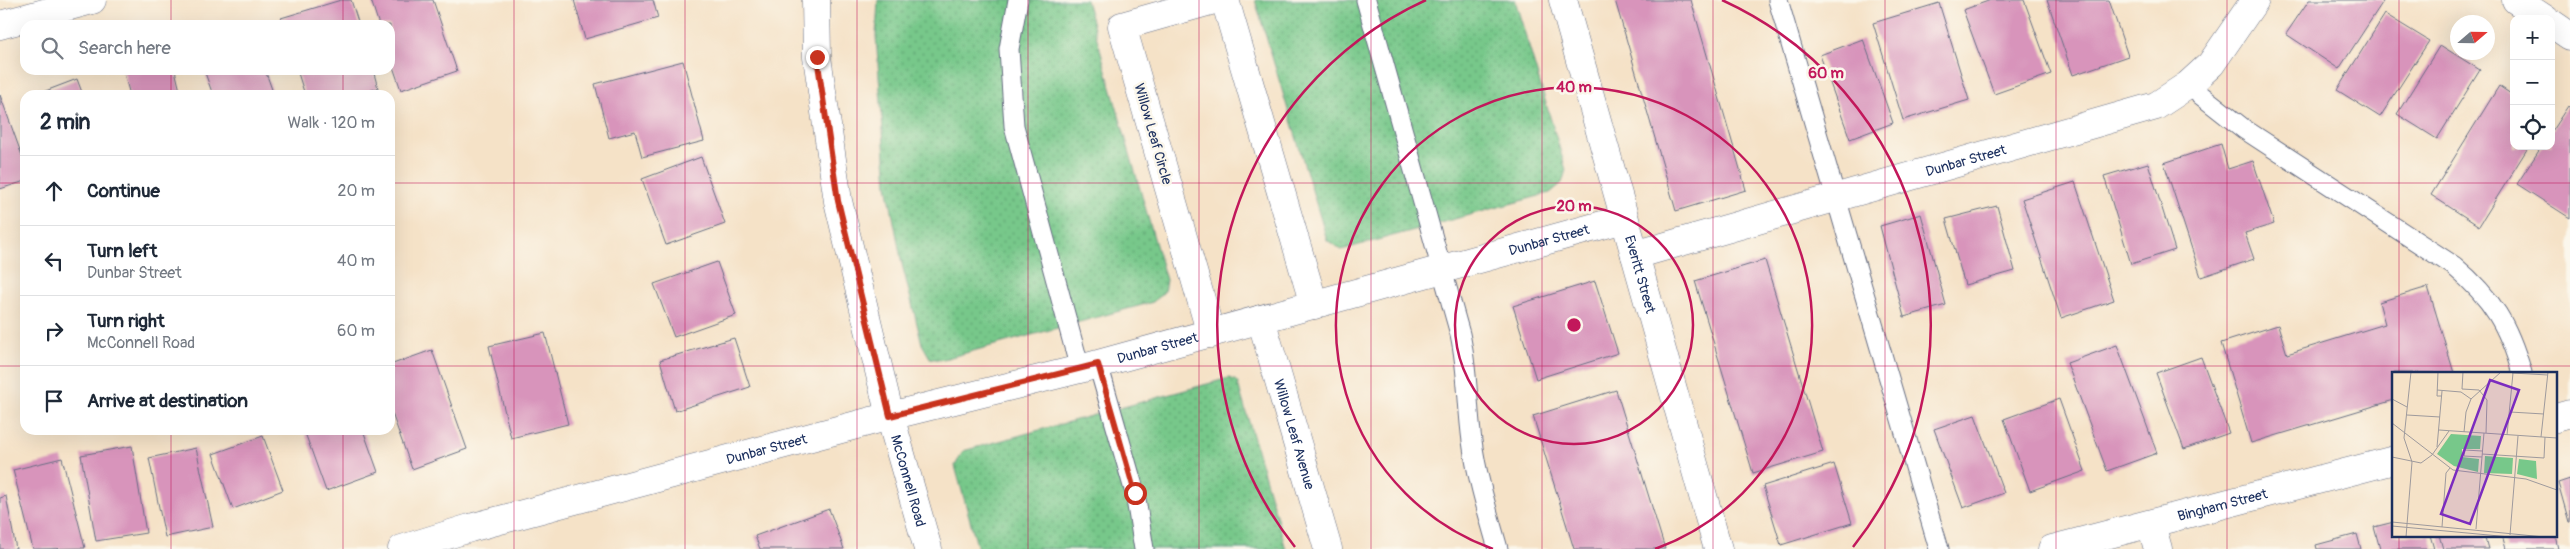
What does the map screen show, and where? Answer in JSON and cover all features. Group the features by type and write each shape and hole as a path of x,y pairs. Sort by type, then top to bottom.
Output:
{"street":[{"path":"0,25 92,0"},
{"name":"McConnell Road","path":"816,0 817,57 838,201 890,416 928,549"},
{"name":"Willow Leaf Circle","path":"1211,334 1122,26 1214,0"},
{"path":"1225,0 1314,305"},
{"name":"Everitt Street","path":"1563,0 1718,549"},
{"name":"Dunbar Street","path":"1635,255 2156,106 2188,85 2211,64 2255,0"},
{"path":"2516,0 2539,15"},
{"path":"2555,26 2570,36"},
{"name":"Dunbar Street","path":"402,549 479,526 890,416 1089,367 1624,219"},
{"name":"Willow Leaf Avenue","path":"1261,319 1328,549"},
{"name":"Bingham Street","path":"2052,549 2154,536 2392,461"}],"lane":[{"path":"1018,0 1009,49 1014,126 1089,367 1135,493 1144,549"},
{"path":"1366,0 1465,358 1472,440 1480,488 1498,549"},
{"path":"1778,0 1939,549"},
{"path":"2188,85 2244,129 2454,266 2479,287 2513,342 2522,372"}],"green space":[{"path":"878,0 1086,0 1166,280 1164,292 1153,302 940,360 930,358 922,344 902,264 887,185 876,36"},
{"path":"1255,0 1515,0 1566,170 1562,183 1550,193 1341,250 1327,240"},
{"path":"1229,378 1237,381 1286,549 978,549 955,466 963,451"}],"building":[{"path":"341,0 351,0 357,20 282,20 281,18"},
{"path":"371,0 433,0 457,71 401,90 395,73 395,20 377,20"},
{"path":"574,0 653,0 658,18 585,39"},
{"path":"1615,0 1691,0 1746,190 1676,211"},
{"path":"1991,0 2024,0 2051,74 1994,94 1963,10"},
{"path":"2047,0 2109,0 2128,56 2073,75"},
{"path":"2309,0 2384,0 2339,69 2286,34"},
{"path":"1939,3 1969,100 1903,120 1873,23"},
{"path":"2385,14 2429,41 2380,117 2337,90"},
{"path":"1863,39 1893,123 1850,139 1820,55"},
{"path":"2440,45 2450,51 2450,60 2464,60 2480,70 2437,139 2397,114"},
{"path":"683,61 704,141 642,157 635,131 609,138 595,84"},
{"path":"124,75 176,75 180,90 129,90"},
{"path":"206,75 267,75 272,90 211,90"},
{"path":"299,75 374,75 378,88 372,90 303,90"},
{"path":"77,79 81,90 48,90"},
{"path":"2499,86 2510,93 2510,150 2526,150 2479,226 2431,195"},
{"path":"0,95 20,150 20,183 0,189"},
{"path":"2568,106 2570,108 2570,218 2517,184 2539,150 2555,150 2555,126"},
{"path":"2221,144 2228,169 2253,161 2274,224 2245,233 2254,259 2201,277 2164,163"},
{"path":"701,157 725,224 666,245 642,179"},
{"path":"2148,163 2175,250 2131,264 2104,176"},
{"path":"2075,182 2114,300 2061,318 2022,199"},
{"path":"1997,206 2015,271 1965,285 1946,219"},
{"path":"1921,214 1946,305 1904,317 1880,226"},
{"path":"1765,260 1823,452 1753,473 1695,281"},
{"path":"717,262 736,315 674,337 654,284"},
{"path":"1595,281 1618,353 1536,379 1513,306"},
{"path":"2428,287 2454,372 2392,372 2392,401 2251,443 2221,343 2278,325 2287,354 2385,324 2379,302"},
{"path":"545,333 568,424 511,438 489,346"},
{"path":"734,338 750,387 675,411 660,360"},
{"path":"2117,345 2157,453 2107,471 2067,363"},
{"path":"432,350 467,449 412,469 395,422 395,363"},
{"path":"2201,357 2229,433 2184,449 2156,373"},
{"path":"1616,390 1665,549 1574,549 1533,416"},
{"path":"2059,399 2085,471 2030,491 2004,419"},
{"path":"1975,415 2004,493 1963,508 1934,429"},
{"path":"306,435 365,435 378,472 326,491"},
{"path":"263,436 283,490 233,509 213,454"},
{"path":"132,446 146,533 96,541 81,455"},
{"path":"196,448 213,527 165,537 149,458"},
{"path":"62,458 85,548 33,549 13,470"},
{"path":"1834,464 1852,523 1781,545 1763,486"},
{"path":"2570,479 2570,522 2569,522 2558,483"},
{"path":"6,496 16,549 0,549 0,498"},
{"path":"829,509 844,549 760,549 755,536"},
{"path":"2392,522 2392,536 2430,536 2434,549 2380,549 2374,527"},
{"path":"2357,534 2361,549 2317,549 2316,545"},
{"path":"2439,536 2484,536 2488,549 2443,549"},
{"path":"2502,536 2555,536 2558,549 2506,549"}],"route":[{"path":"817,57 838,201 890,416 1098,364 1135,493"}]}
